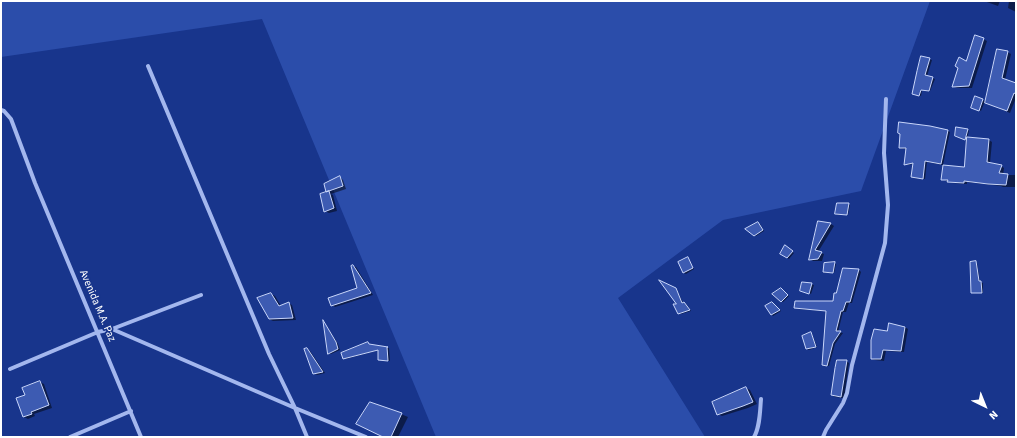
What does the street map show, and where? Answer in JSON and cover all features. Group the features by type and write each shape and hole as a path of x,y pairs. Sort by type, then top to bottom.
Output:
{"street":[{"path":"148,66 269,354 307,437"},
{"path":"823,437 843,403 847,393 852,365 884,243 888,205 884,153 886,99"},
{"name":"Avenida M.A. Paz","path":"1,110 4,111 11,119 35,183 141,437"},
{"path":"10,369 98,332 112,330 201,295"},
{"path":"112,330 366,437"},
{"path":"754,437 756,436 758,426 761,399"},
{"path":"70,437 130,411"}],"shaded area":[{"path":"1,1 930,1 861,191 723,220 618,298 705,437 436,437 262,19 1,57"}],"building":[{"path":"975,35 984,38 969,86 952,87 958,68 955,66 959,57 966,61"},
{"path":"997,49 1008,51 1002,78 1016,83 1016,94 1014,93 1007,111 985,103"},
{"path":"921,56 930,58 925,75 933,77 929,91 921,90 919,96 912,94"},
{"path":"975,96 983,99 979,111 971,108"},
{"path":"899,122 948,130 941,164 925,161 923,179 911,177 913,163 904,165 906,148 899,148"},
{"path":"956,127 968,129 965,140 955,136"},
{"path":"967,137 989,139 987,162 1002,165 999,173 1008,174 1006,185 964,181 964,183 947,182 948,180 941,180 943,165 964,167"},
{"path":"340,176 343,186 326,192 324,184"},
{"path":"329,191 334,208 324,212 320,194"},
{"path":"837,203 849,203 847,215 835,214"},
{"path":"818,221 831,223 815,250 822,252 818,259 809,260"},
{"path":"758,222 763,230 754,236 745,229"},
{"path":"785,245 793,251 787,258 780,254"},
{"path":"688,257 693,268 683,273 678,262"},
{"path":"976,261 979,281 981,281 982,293 971,293 970,262"},
{"path":"835,262 833,273 823,272 824,263"},
{"path":"353,265 371,293 331,306 328,298 357,288 351,266"},
{"path":"843,268 859,269 850,302 846,302 843,311 841,311 836,331 841,331 833,343 827,366 822,365 826,311 794,308 795,301 833,301 834,293 836,293"},
{"path":"659,280 676,288 682,303 684,302 690,310 678,314 673,304 676,304"},
{"path":"802,282 812,283 809,294 800,291"},
{"path":"781,288 788,295 781,302 772,294"},
{"path":"271,293 279,306 289,302 293,318 269,319 257,298"},
{"path":"772,302 780,310 771,315 765,306"},
{"path":"323,320 336,342 338,349 328,354"},
{"path":"889,323 905,327 901,351 883,350 881,359 871,359 871,340 874,329 887,331"},
{"path":"811,332 816,347 806,349 802,336"},
{"path":"368,342 369,344 388,347 388,361 378,360 378,350 343,359 341,353"},
{"path":"307,348 323,372 313,374 304,349"},
{"path":"837,360 847,360 841,397 831,395"},
{"path":"40,381 49,405 23,417 16,398 25,395 22,388"},
{"path":"746,387 753,402 717,415 712,402"},
{"path":"370,402 402,413 391,437 383,437 356,424"}]}
